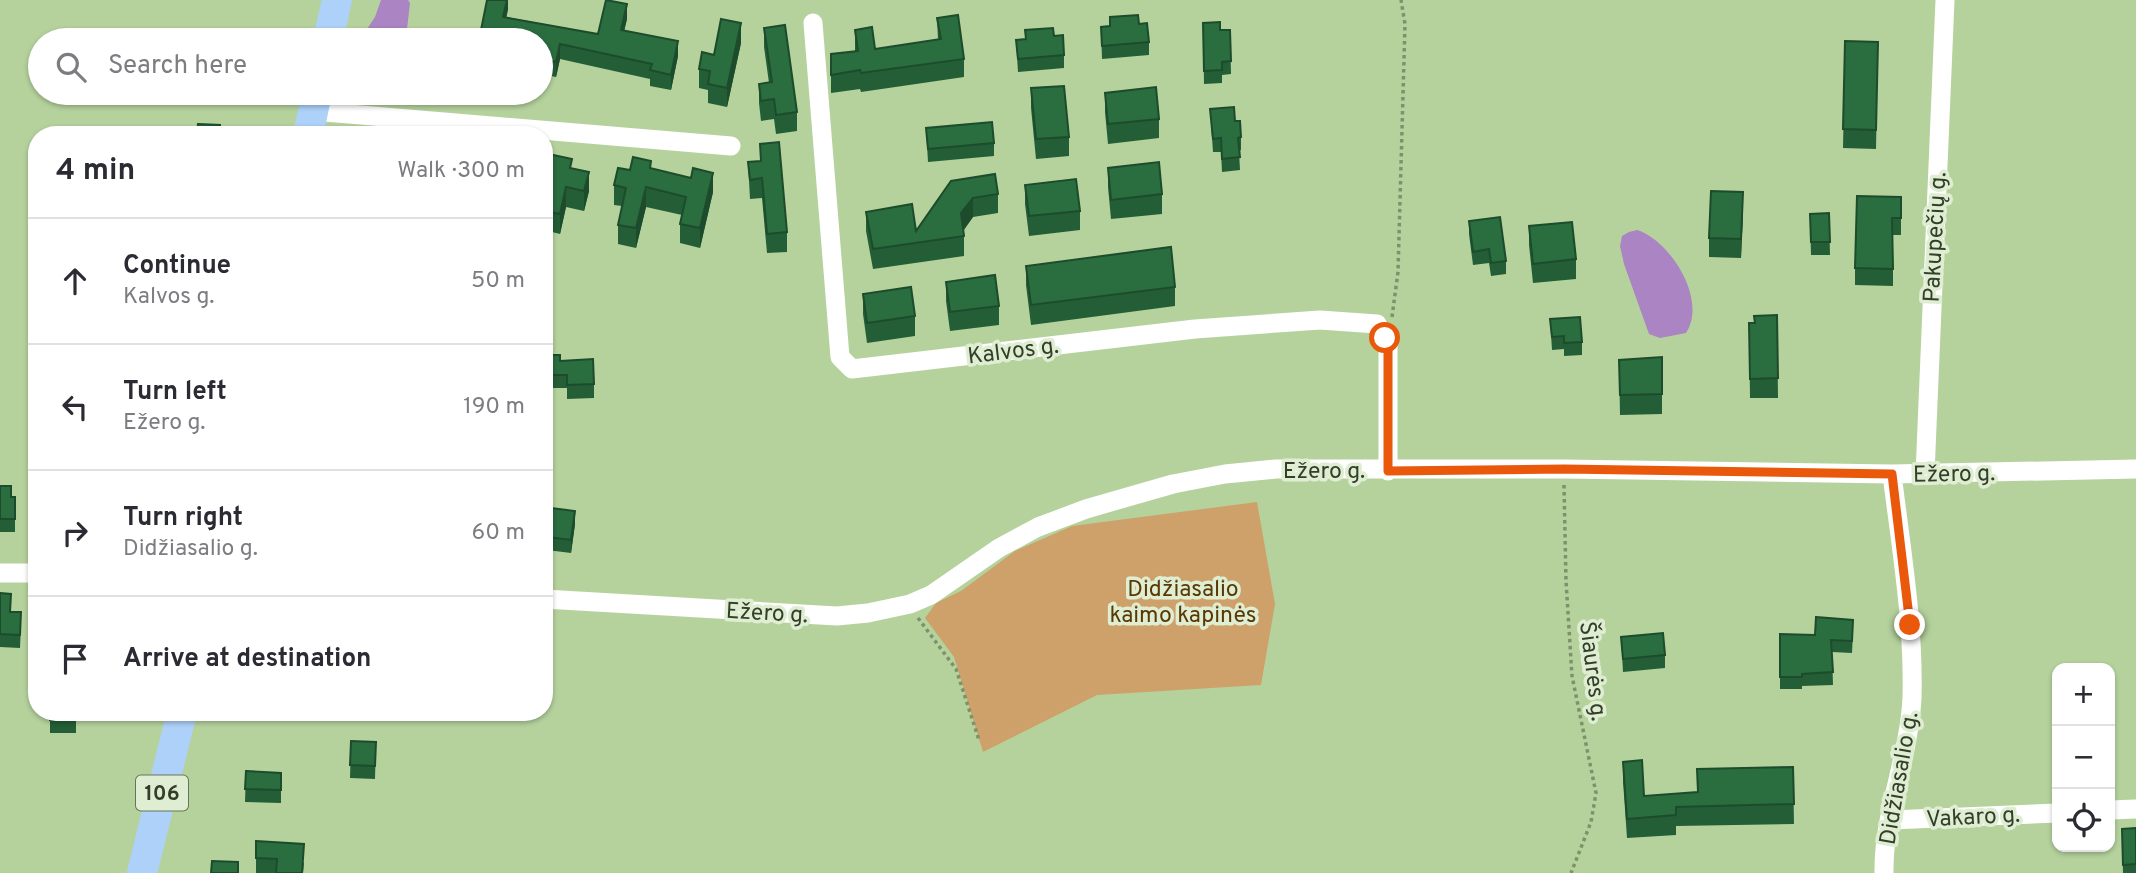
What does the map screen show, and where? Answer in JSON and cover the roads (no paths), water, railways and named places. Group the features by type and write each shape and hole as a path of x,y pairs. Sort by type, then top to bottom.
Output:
{"main road":[{"path":"331,28 337,0"},
{"name":"106","path":"142,873 180,721"}],"street":[{"name":"Pakupečių g.","path":"1925,474 1945,0"},
{"name":"Kalvos g.","path":"813,23 840,357 852,369 1195,329 1320,320 1377,324 1388,346 1388,471"},
{"path":"313,113 478,126"},
{"path":"553,132 731,146"},
{"name":"Ežero g.","path":"553,600 837,616 868,613 911,604 931,595 999,548 1038,527 1086,509 1172,484 1225,474 1276,469 1564,469 1925,474 2136,469"},
{"name":"Didžiasalio g.","path":"1884,873 1884,855 1905,757 1912,699 1910,625 1892,474"},
{"path":"0,573 28,573"},
{"path":"2115,810 2136,809"},
{"name":"Vakaro g.","path":"1890,820 2052,813"}],"park label":[{"name":"Didžiasalio kaimo kapinės","path":"1183,601"}]}
